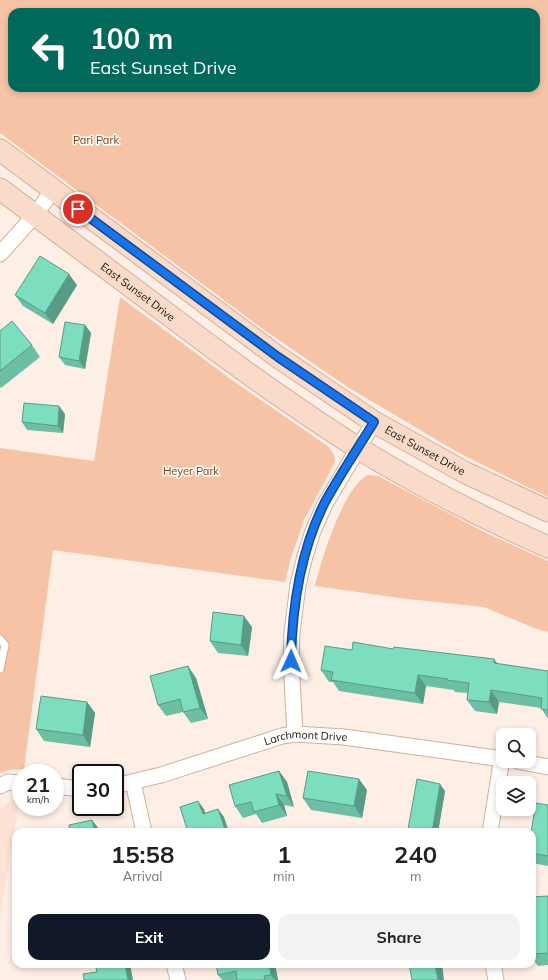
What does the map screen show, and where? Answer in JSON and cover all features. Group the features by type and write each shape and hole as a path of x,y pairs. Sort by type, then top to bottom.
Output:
{"main road":[{"name":"East Sunset Drive","path":"0,150 278,357 374,422 466,473 548,511"},
{"name":"East Sunset Drive","path":"0,189 247,374 303,413 358,448 434,493 548,547"}],"street":[{"path":"0,254 35,215 53,190"},
{"path":"296,734 291,661 292,632 298,586 305,556 313,531 325,504 374,422"},
{"name":"Larchmont Drive","path":"124,784 161,775 282,736 296,734 344,737 496,757"},
{"path":"536,765 548,767"},
{"path":"491,828 500,768"},
{"path":"0,786 8,782 12,782"},
{"path":"133,782 143,828"},
{"path":"175,968 178,980"},
{"path":"494,968 496,980"}],"lane":[{"path":"0,639 4,645 0,669"}],"shaded area":[{"path":"12,799 12,816 17,816 15,828 12,828 12,846 0,917 0,806 2,808"}],"green space":[{"name":"Pari Park","path":"0,0 548,0 548,497 459,453 346,386 264,330 0,133"},
{"name":"Heyer Park","path":"120,297 232,380 326,445 333,452 335,462 304,520 290,561 285,582 53,550 25,764 12,764 12,770 0,773 0,448 94,461"},
{"path":"368,475 378,476 486,533 548,561 548,632 534,628 484,607 407,599 315,586 322,560 342,508 350,493 359,482"}],"building":[{"path":"40,256 69,274 45,313 15,295"},
{"path":"12,321 32,345 0,371 0,331"},
{"path":"65,322 85,325 79,361 59,357"},
{"path":"24,403 59,406 58,426 22,422"},
{"path":"213,612 244,616 241,645 210,641"},
{"path":"353,642 393,649 394,647 494,659 494,663 548,671 548,710 541,709 542,698 491,690 489,702 467,700 469,683 447,680 448,679 418,675 415,693 331,680 333,672 321,670 325,646 352,650"},
{"path":"188,666 200,708 183,712 180,699 158,705 150,676"},
{"path":"41,696 87,702 83,735 36,729"},
{"path":"279,771 287,796 276,794 279,805 254,812 251,802 235,806 229,785"},
{"path":"308,771 359,779 354,806 303,798"},
{"path":"417,779 440,784 433,828 408,828"},
{"path":"198,801 203,814 218,809 225,828 187,828 180,807"},
{"path":"536,803 548,805 548,856 536,854 536,828 532,828 534,816 536,816"},
{"path":"92,820 94,828 69,828 69,825"},
{"path":"548,896 548,953 536,954 536,897"},
{"path":"96,968 126,968 128,980 84,980 83,974 97,972"},
{"path":"217,968 270,968 271,975 264,976 265,980 237,980 236,971 218,975"},
{"path":"410,968 436,968 438,980 412,980"}],"route":[{"path":"78,209 278,357 374,422 330,495 313,531 298,586 292,632 291,661"}]}
